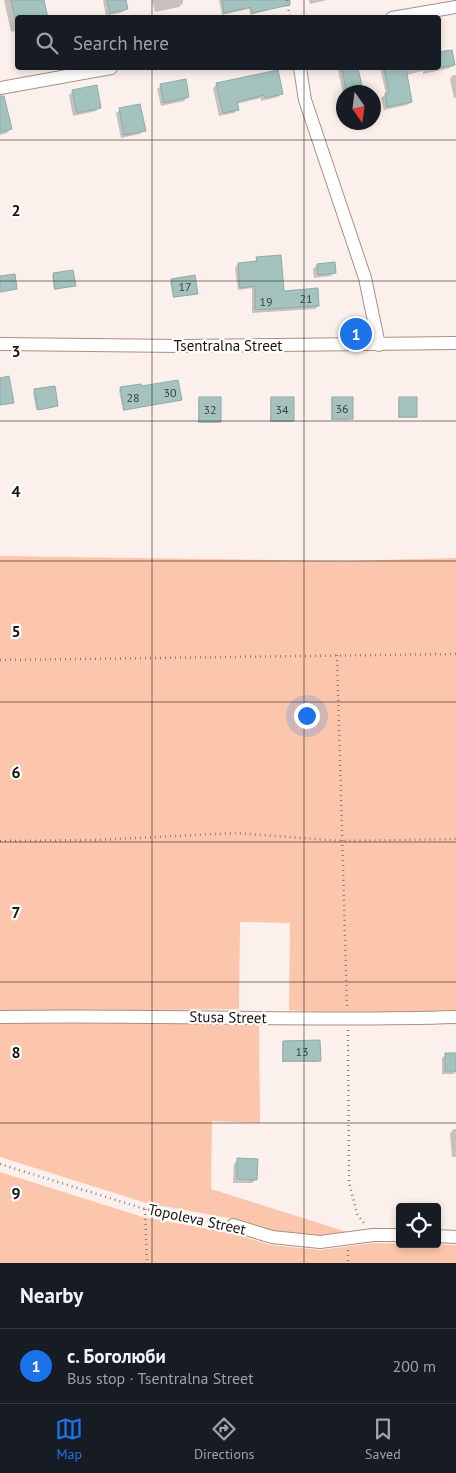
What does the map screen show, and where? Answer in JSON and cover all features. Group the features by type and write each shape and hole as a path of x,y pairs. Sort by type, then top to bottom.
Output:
{"street":[{"path":"409,15 456,7"},
{"path":"0,88 100,70"},
{"path":"300,70 305,100 365,278 379,344"},
{"name":"Tsentralna Street","path":"0,344 180,346 456,343"},
{"name":"Stusa Street","path":"0,1017 348,1019 456,1017"},
{"name":"Topoleva Street","path":"233,1225 272,1236 320,1242 373,1235 396,1235"},
{"path":"441,1236 456,1237"}],"path":[{"path":"287,0 290,15"},
{"path":"0,660 456,654"},
{"path":"337,655 348,1019 349,1182 356,1214 373,1235"},
{"path":"0,841 96,840 235,833 342,841 456,839"},
{"name":"Topoleva Street","path":"0,1164 145,1209 233,1225"},
{"path":"145,1209 147,1263"}],"shaded area":[{"path":"0,556 345,561 456,558 456,1012 348,1014 289,1010 290,923 240,922 239,1009 0,1012"},
{"path":"0,1023 259,1023 260,1123 212,1121 211,1189 347,1232 319,1236 273,1231 234,1219 146,1203 0,1157"},
{"path":"0,1172 143,1217 231,1233 270,1245 320,1250 373,1243 396,1244 396,1248 441,1248 441,1245 456,1245 456,1263 0,1263"}],"building":[{"path":"11,0 44,0 47,15 15,15 15,18"},
{"path":"107,0 126,0 128,9 110,13"},
{"path":"222,0 290,0 290,5 252,13 251,7 224,13"},
{"path":"452,50 455,65 441,67 441,52"},
{"path":"278,70 283,94 265,98 264,95 237,102 239,110 223,113 216,83"},
{"path":"342,70 358,70 362,85 345,85"},
{"path":"384,70 406,70 412,102 387,107 385,93 389,93"},
{"path":"186,79 189,97 164,103 160,84"},
{"path":"97,85 101,108 77,113 72,90"},
{"path":"0,96 4,96 12,129 0,132"},
{"path":"140,104 146,131 124,135 119,108"},
{"path":"281,255 284,291 318,288 319,306 255,310 255,286 240,288 238,263 257,261 256,257"},
{"path":"335,262 336,273 318,275 317,264"},
{"path":"73,270 76,286 55,289 53,273"},
{"path":"15,274 17,289 0,292 0,276"},
{"path":"195,275 198,294 174,297 171,279"},
{"path":"9,376 14,403 0,405 0,378"},
{"path":"178,380 182,400 124,410 120,387 141,384 142,386"},
{"path":"55,386 58,406 38,410 34,389"},
{"path":"199,397 221,397 221,422 199,422"},
{"path":"271,397 294,397 294,421 271,421"},
{"path":"332,397 353,397 353,419 332,419"},
{"path":"399,397 417,397 417,417 399,417"},
{"path":"320,1040 321,1061 283,1061 283,1041"},
{"path":"445,1053 456,1053 456,1071 445,1071"},
{"path":"237,1158 258,1159 257,1180 237,1179"}],"place":[{"name":"с. Боголюби","path":"356,334"}]}
